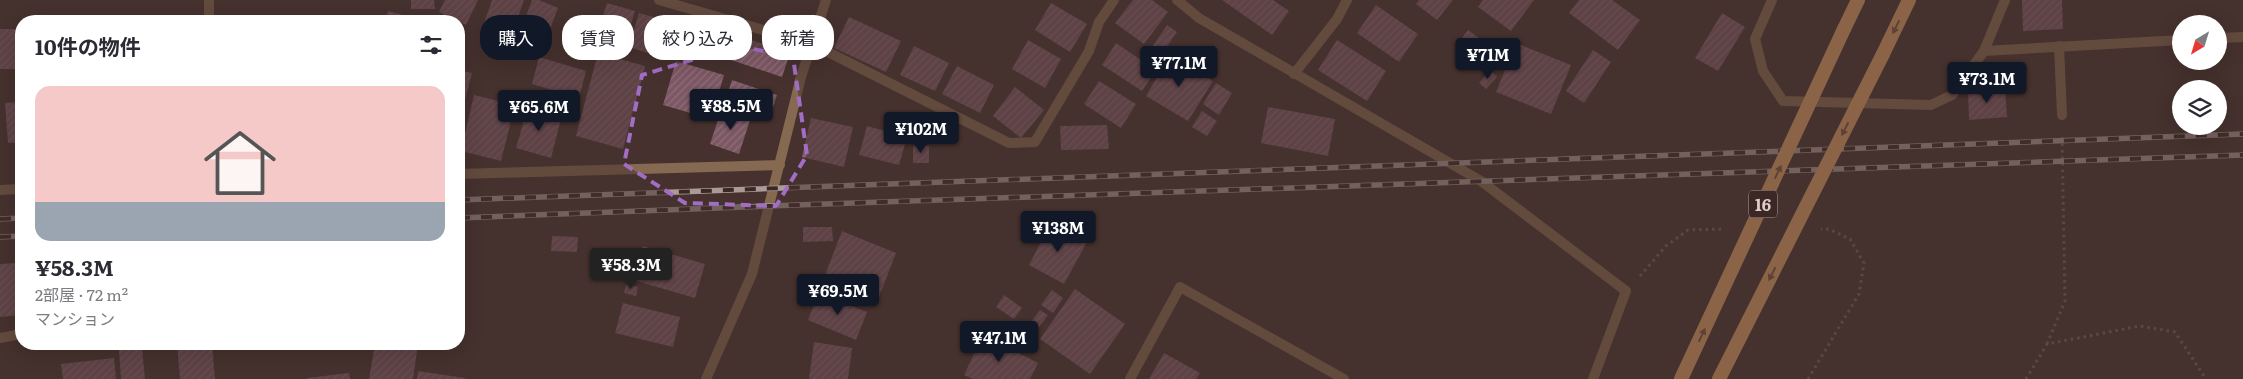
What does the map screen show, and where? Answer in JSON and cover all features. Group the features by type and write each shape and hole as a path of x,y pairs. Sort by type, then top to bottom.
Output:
{"highway":[{"name":"16","path":"1681,379 1858,0"},
{"name":"16","path":"1719,379 1909,0"}],"street":[{"path":"208,15 209,0"},
{"path":"659,0 762,30"},
{"path":"821,15 826,0"},
{"path":"834,55 1009,142 1035,142 1089,51 1099,22 1114,0"},
{"path":"1178,0 1199,18 1481,181 1626,291 1593,379"},
{"path":"1294,74 1337,19 1347,0"},
{"path":"1772,0 1755,39 1763,71 1783,101 1931,105 1952,95 1984,51 2005,0"},
{"path":"2228,38 2243,37"},
{"path":"1984,51 2172,40"},
{"path":"2060,46 2062,115"},
{"path":"706,379 752,274 772,188 780,165 806,60"},
{"path":"465,174 780,165"},
{"path":"0,190 15,189"},
{"path":"1130,379 1180,287 1344,379"},
{"path":"0,338 15,335"}],"path":[{"path":"2026,379 2047,344 2065,302 2062,115"},
{"path":"2047,344 2140,326 2176,332 2206,379"}],"highlighted area":[{"path":"738,46 793,57 807,155 776,206 685,203 624,164 642,75"}],"building":[{"path":"411,0 434,0 435,9 411,9"},
{"path":"445,0 478,0 466,25 465,15 445,15 439,12"},
{"path":"492,0 524,0 519,15 487,15"},
{"path":"532,0 539,0 558,8 552,24 552,15 527,15"},
{"path":"1133,0 1152,0 1168,12 1144,44 1115,23"},
{"path":"1222,0 1273,0 1289,11 1272,35"},
{"path":"1419,0 1453,0 1437,20 1416,4"},
{"path":"1483,0 1534,0 1511,31 1478,7"},
{"path":"1579,0 1612,0 1640,20 1618,50 1569,13"},
{"path":"2022,0 2062,0 2063,29 2023,31"},
{"path":"607,3 635,11 634,15 603,15"},
{"path":"1051,3 1087,24 1070,52 1035,30"},
{"path":"1376,5 1418,34 1399,62 1357,33"},
{"path":"388,11 403,15 387,15"},
{"path":"639,13 646,15 644,15 644,52 634,49 634,30"},
{"path":"1722,13 1745,27 1718,71 1695,58"},
{"path":"849,17 901,41 886,72 834,48"},
{"path":"1167,25 1177,32 1162,54 1152,47"},
{"path":"0,29 15,29 15,69 0,69"},
{"path":"1468,30 1488,45 1476,60 1456,46"},
{"path":"752,40 762,44 762,60 788,60 782,77 731,60 752,60"},
{"path":"1028,40 1061,59 1045,88 1012,69"},
{"path":"1337,40 1386,71 1367,101 1318,70"},
{"path":"1116,43 1156,70 1142,91 1102,65"},
{"path":"1516,43 1571,65 1551,114 1496,92"},
{"path":"914,46 949,63 935,91 900,75"},
{"path":"1593,50 1611,62 1584,103 1566,91"},
{"path":"1170,55 1213,81 1188,121 1146,96"},
{"path":"538,60 549,60 586,71 579,98 532,84"},
{"path":"596,60 623,60 645,66 623,149 576,136"},
{"path":"676,61 724,75 711,119 663,105"},
{"path":"957,66 994,85 980,113 942,94"},
{"path":"1490,70 1497,77 1486,89 1479,83"},
{"path":"465,71 472,73 465,99"},
{"path":"732,80 777,95 769,119 724,105"},
{"path":"1099,81 1136,104 1121,128 1084,104"},
{"path":"1216,83 1232,93 1219,115 1203,104"},
{"path":"1015,87 1044,110 1021,138 993,116"},
{"path":"2005,89 2007,117 1969,120 1968,91"},
{"path":"474,95 515,105 501,161 465,152 465,134"},
{"path":"15,102 15,142 8,143 5,103"},
{"path":"528,106 562,115 551,158 516,148"},
{"path":"1268,107 1335,119 1328,156 1261,143"},
{"path":"722,108 751,117 739,154 710,144"},
{"path":"1202,111 1217,121 1207,136 1192,127"},
{"path":"811,118 853,127 844,167 802,157"},
{"path":"1107,125 1109,149 1061,150 1060,126"},
{"path":"867,126 907,137 899,165 859,155"},
{"path":"913,146 929,146 929,163 913,163"},
{"path":"1051,223 1087,242 1064,284 1029,265"},
{"path":"803,227 832,227 833,241 803,242"},
{"path":"842,231 896,253 879,297 825,275"},
{"path":"552,236 578,237 577,252 551,251"},
{"path":"643,246 705,264 695,298 633,280"},
{"path":"15,263 15,316 0,317 0,264"},
{"path":"626,284 638,287 636,296 624,293"},
{"path":"1075,289 1125,324 1090,374 1040,339"},
{"path":"1052,290 1063,298 1053,313 1041,305"},
{"path":"819,293 867,312 856,340 808,320"},
{"path":"1004,295 1022,308 1014,319 996,307"},
{"path":"623,303 680,317 673,347 615,333"},
{"path":"1040,310 1048,315 1039,327 1031,322"},
{"path":"983,335 1038,363 1030,379 973,379 964,375"},
{"path":"814,342 852,348 848,379 809,379"},
{"path":"119,350 142,350 145,379 121,379"},
{"path":"178,350 213,350 215,379 180,379"},
{"path":"374,350 417,350 413,379 369,379"},
{"path":"1164,353 1200,373 1196,379 1149,379"},
{"path":"114,358 116,379 63,379 61,364"},
{"path":"418,371 465,378 465,379 417,379"},
{"path":"349,373 350,379 307,379 307,378"}],"railway":[{"path":"465,200 2243,134"},
{"path":"465,218 2243,155"},
{"path":"0,219 15,218"},
{"path":"0,237 15,236"}]}
